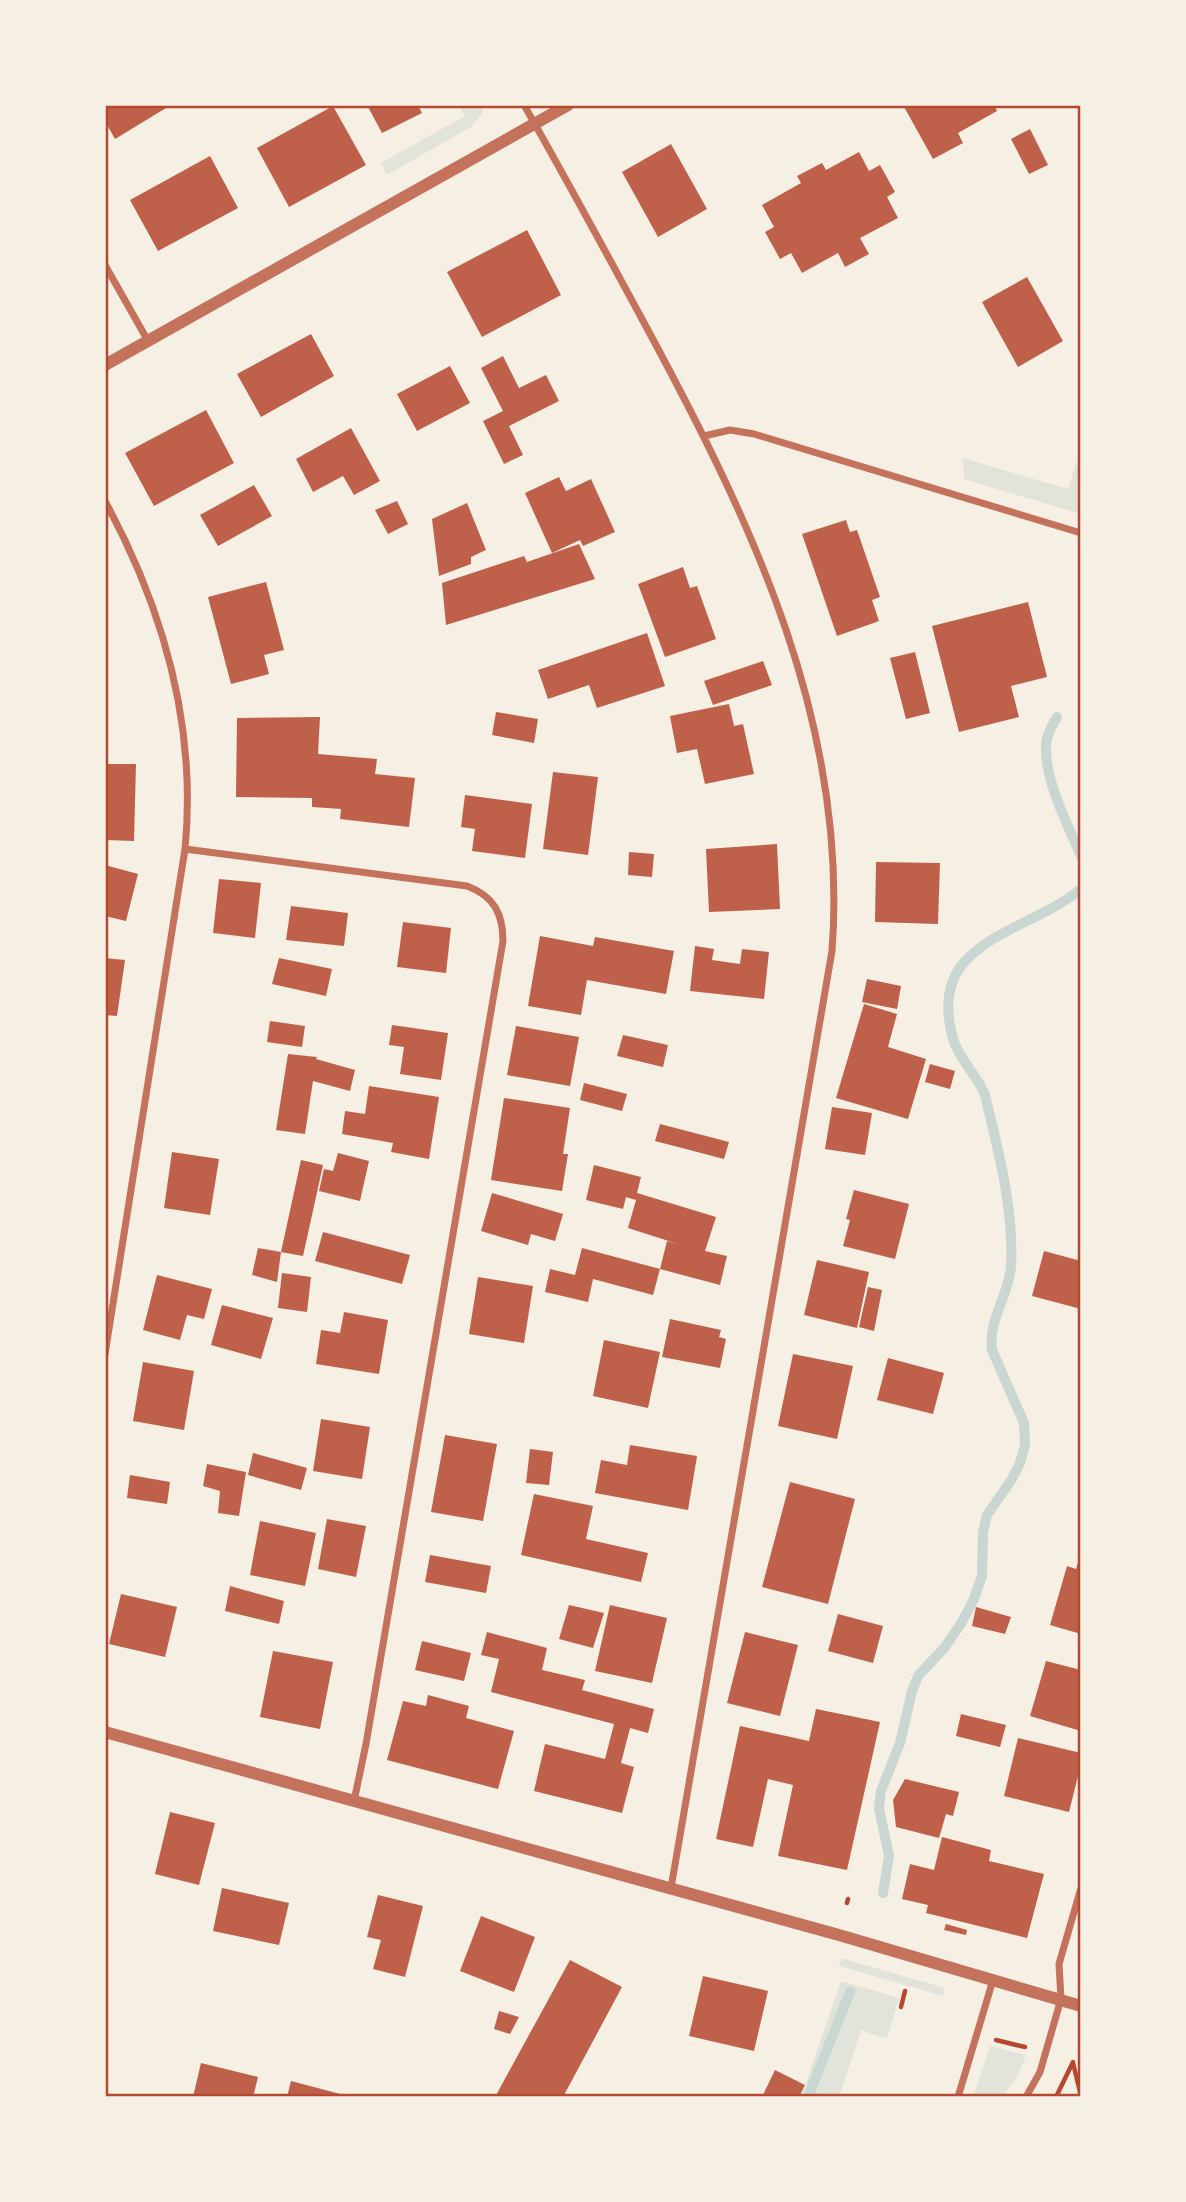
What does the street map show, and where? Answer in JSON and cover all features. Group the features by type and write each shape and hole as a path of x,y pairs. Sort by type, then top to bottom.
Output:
{"street":[{"path":"524,105 704,436 758,556 806,691 824,771 832,834 835,895 832,951 671,1888"},
{"path":"105,365 568,105"},
{"path":"105,265 148,341"},
{"path":"704,436 730,430 754,434 1081,533"},
{"path":"105,501 148,592 171,666 185,737 188,803 185,849 105,1354"},
{"path":"185,849 467,886 490,899 499,911 503,926 501,955 354,1801"},
{"path":"105,1732 671,1888 1081,2006"},
{"path":"1026,2097 1041,2072 1062,1999 1059,1964 1081,1888"},
{"path":"958,2097 993,1980"}],"path":[{"path":"901,2007 905,1991"},
{"path":"992,2038 1026,2048"},
{"path":"1056,2097 1073,2062 1081,2096"}],"shaded area":[{"path":"458,105 484,105 481,115 471,127 387,175 381,163 465,116"},
{"path":"1081,449 1081,514 964,479 963,458 1068,489"},
{"path":"841,1958 945,1988 943,1996 839,1966"},
{"path":"841,1981 899,1998 887,2039 861,2030 839,2097 801,2097"},
{"path":"990,2046 1026,2055 1019,2073 1003,2097 973,2097"}],"building":[{"path":"105,105 171,105 115,139 105,121"},
{"path":"367,105 418,105 422,113 382,133"},
{"path":"903,105 994,105 997,111 958,133 963,143 933,159"},
{"path":"333,106 366,165 289,207 257,148"},
{"path":"1030,129 1048,165 1029,174 1011,139"},
{"path":"671,144 707,209 658,237 622,172"},
{"path":"859,152 869,171 880,165 895,192 887,197 898,218 860,238 869,254 845,267 838,253 802,273 791,253 780,259 765,232 774,227 762,205 801,183 797,176 822,163 826,170"},
{"path":"210,156 238,208 158,251 130,200"},
{"path":"527,230 561,295 482,337 447,272"},
{"path":"1027,277 1063,341 1018,367 982,302"},
{"path":"311,334 334,376 261,417 237,374"},
{"path":"503,356 519,388 546,375 559,401 509,426 523,455 504,464 483,421 503,411 481,368"},
{"path":"450,366 470,403 417,431 397,394"},
{"path":"206,410 234,463 154,506 125,453"},
{"path":"351,428 380,481 354,495 343,476 313,492 296,459"},
{"path":"559,477 566,491 591,479 615,532 583,546 580,540 552,553 525,493"},
{"path":"254,485 272,516 218,546 200,515"},
{"path":"397,501 408,524 388,534 375,510"},
{"path":"467,503 486,550 471,557 471,564 439,576 432,519"},
{"path":"846,520 850,532 857,530 880,597 872,600 879,621 837,636 802,534"},
{"path":"579,544 595,579 446,625 442,583 524,556 527,562"},
{"path":"683,567 690,588 697,586 716,639 665,657 638,584"},
{"path":"266,582 284,650 264,655 269,674 231,684 208,597"},
{"path":"1028,602 1047,677 1011,686 1019,717 959,732 932,626"},
{"path":"647,633 665,686 597,708 589,685 548,699 538,670"},
{"path":"915,652 930,713 906,719 890,658"},
{"path":"763,661 772,685 713,705 704,681"},
{"path":"729,704 734,726 743,724 754,774 705,784 697,749 677,753 670,716"},
{"path":"496,712 538,719 534,743 492,735"},
{"path":"320,717 318,754 377,759 375,774 415,778 409,827 340,819 341,809 312,807 312,798 236,797 237,718"},
{"path":"105,764 136,764 134,841 105,840"},
{"path":"553,772 598,777 588,855 543,849"},
{"path":"465,795 532,804 525,858 472,851 475,829 461,827"},
{"path":"777,844 780,909 709,912 706,849"},
{"path":"629,852 654,854 652,877 628,875"},
{"path":"876,862 940,863 938,924 875,922"},
{"path":"105,865 138,874 126,921 105,916"},
{"path":"219,879 261,883 255,938 213,933"},
{"path":"291,906 348,913 344,946 286,940"},
{"path":"403,922 451,928 446,973 397,967"},
{"path":"540,936 593,946 595,937 674,951 666,994 587,980 581,1015 528,1006"},
{"path":"695,946 714,949 712,960 740,964 742,949 769,952 764,999 690,991"},
{"path":"105,958 125,960 117,1016 105,1015"},
{"path":"279,958 332,969 326,996 272,984"},
{"path":"867,979 901,986 897,1009 862,1002"},
{"path":"864,1004 897,1014 888,1047 926,1059 908,1119 836,1098"},
{"path":"270,1021 305,1026 302,1047 267,1042"},
{"path":"392,1025 448,1033 441,1080 400,1074 404,1047 389,1045"},
{"path":"516,1026 579,1037 570,1086 507,1075"},
{"path":"623,1035 668,1045 663,1067 617,1056"},
{"path":"288,1054 317,1057 316,1059 355,1070 350,1091 313,1081 305,1134 276,1130"},
{"path":"930,1064 955,1071 950,1089 925,1082"},
{"path":"584,1083 627,1094 622,1111 580,1100"},
{"path":"369,1086 439,1097 429,1159 391,1152 393,1143 342,1134 345,1111 365,1114"},
{"path":"504,1098 570,1108 563,1154 568,1154 562,1191 491,1180"},
{"path":"832,1107 872,1113 865,1155 825,1149"},
{"path":"660,1124 729,1142 724,1159 655,1141"},
{"path":"172,1152 219,1159 210,1215 164,1208"},
{"path":"338,1153 369,1161 360,1201 319,1191 324,1169 333,1171"},
{"path":"301,1160 323,1165 303,1256 281,1252"},
{"path":"594,1165 641,1177 637,1193 716,1217 705,1251 727,1256 720,1285 660,1269 667,1241 678,1244 628,1228 636,1200 626,1197 623,1209 586,1200"},
{"path":"854,1190 909,1204 895,1259 843,1246 850,1220 846,1219"},
{"path":"492,1193 563,1214 555,1241 531,1234 528,1245 481,1231"},
{"path":"323,1232 410,1255 402,1284 315,1261"},
{"path":"258,1248 281,1252 277,1282 252,1275"},
{"path":"582,1248 660,1269 653,1295 593,1279 588,1302 545,1292 550,1269 575,1275"},
{"path":"1044,1251 1081,1261 1081,1309 1032,1296"},
{"path":"817,1260 869,1272 857,1328 804,1315"},
{"path":"282,1273 311,1277 307,1312 278,1308"},
{"path":"157,1275 212,1289 204,1319 187,1315 180,1340 143,1330"},
{"path":"478,1277 533,1286 524,1343 469,1334"},
{"path":"868,1287 882,1290 874,1331 859,1327"},
{"path":"222,1305 273,1318 261,1359 211,1345"},
{"path":"344,1312 388,1320 379,1374 316,1364 321,1330 340,1333"},
{"path":"670,1319 721,1330 719,1337 726,1339 720,1368 662,1357"},
{"path":"604,1340 660,1352 648,1408 593,1396"},
{"path":"793,1354 853,1366 837,1439 778,1426"},
{"path":"888,1358 944,1373 933,1414 877,1400"},
{"path":"143,1362 194,1371 184,1430 133,1421"},
{"path":"321,1419 370,1427 362,1479 313,1471"},
{"path":"445,1435 497,1444 483,1521 431,1512"},
{"path":"630,1445 697,1456 688,1510 595,1493 601,1460 627,1465"},
{"path":"530,1449 553,1452 549,1485 526,1483"},
{"path":"253,1453 307,1468 301,1490 248,1475"},
{"path":"207,1464 246,1472 239,1516 218,1513 220,1491 203,1486"},
{"path":"130,1475 170,1482 167,1504 127,1498"},
{"path":"790,1482 855,1499 828,1604 762,1587"},
{"path":"534,1494 593,1506 586,1539 648,1553 641,1582 521,1555"},
{"path":"327,1519 366,1526 356,1577 318,1569"},
{"path":"260,1521 316,1533 305,1586 250,1575"},
{"path":"1081,1553 1081,1634 1050,1625 1067,1566 1076,1569"},
{"path":"430,1555 491,1566 486,1593 425,1582"},
{"path":"230,1586 284,1601 279,1624 225,1611"},
{"path":"121,1594 177,1607 165,1657 109,1644"},
{"path":"569,1605 604,1613 593,1648 559,1639"},
{"path":"610,1605 667,1618 652,1683 595,1671"},
{"path":"976,1607 1011,1617 1005,1634 972,1626"},
{"path":"838,1614 883,1626 873,1663 828,1651"},
{"path":"487,1632 547,1648 542,1670 585,1680 582,1690 654,1709 648,1733 630,1728 621,1763 634,1767 622,1813 534,1791 545,1744 605,1759 614,1724 491,1692 499,1659 481,1655"},
{"path":"745,1632 798,1645 780,1716 727,1703"},
{"path":"422,1641 471,1653 464,1681 415,1670"},
{"path":"273,1651 333,1662 320,1729 260,1717"},
{"path":"1046,1661 1081,1670 1081,1731 1030,1716"},
{"path":"428,1695 469,1706 466,1718 514,1731 498,1789 387,1760 403,1701 426,1706"},
{"path":"816,1709 880,1722 847,1870 778,1856 793,1785 768,1779 753,1847 716,1839 740,1726 809,1741"},
{"path":"961,1714 1006,1725 1000,1747 956,1736"},
{"path":"1018,1738 1081,1753 1081,1764 1069,1812 1004,1796"},
{"path":"905,1779 959,1792 953,1816 946,1814 939,1838 896,1827 893,1800"},
{"path":"170,1812 215,1823 199,1885 155,1874"},
{"path":"942,1837 991,1850 989,1861 1044,1874 1027,1938 926,1913 928,1905 902,1899 910,1864 934,1870"},
{"path":"222,1888 289,1903 279,1945 213,1931"},
{"path":"378,1895 423,1906 405,1977 373,1969 381,1940 367,1937"},
{"path":"481,1916 535,1937 514,1992 460,1971"},
{"path":"946,1924 967,1930 966,1935 944,1930"},
{"path":"570,1960 622,1987 563,2097 495,2097"},
{"path":"703,1976 768,1991 754,2051 689,2036"},
{"path":"499,2011 519,2017 510,2034 494,2029"},
{"path":"201,2063 258,2077 253,2097 193,2097"},
{"path":"775,2070 805,2085 799,2097 762,2097"},
{"path":"291,2081 348,2096 348,2097 287,2097"}],"waterway":[{"path":"1057,717 1047,739 1049,774 1058,803 1081,856"},
{"path":"883,1893 889,1856 879,1808 881,1791 900,1743 912,1691 918,1676 945,1647 974,1599 982,1576 983,1532 987,1515 1012,1479 1025,1445 1024,1423 992,1350 993,1328 1011,1266 1010,1223 1004,1179 985,1095 953,1039 948,1006 953,980 966,960 986,944 1058,905 1081,889"},
{"path":"808,2097 850,1992"}]}
